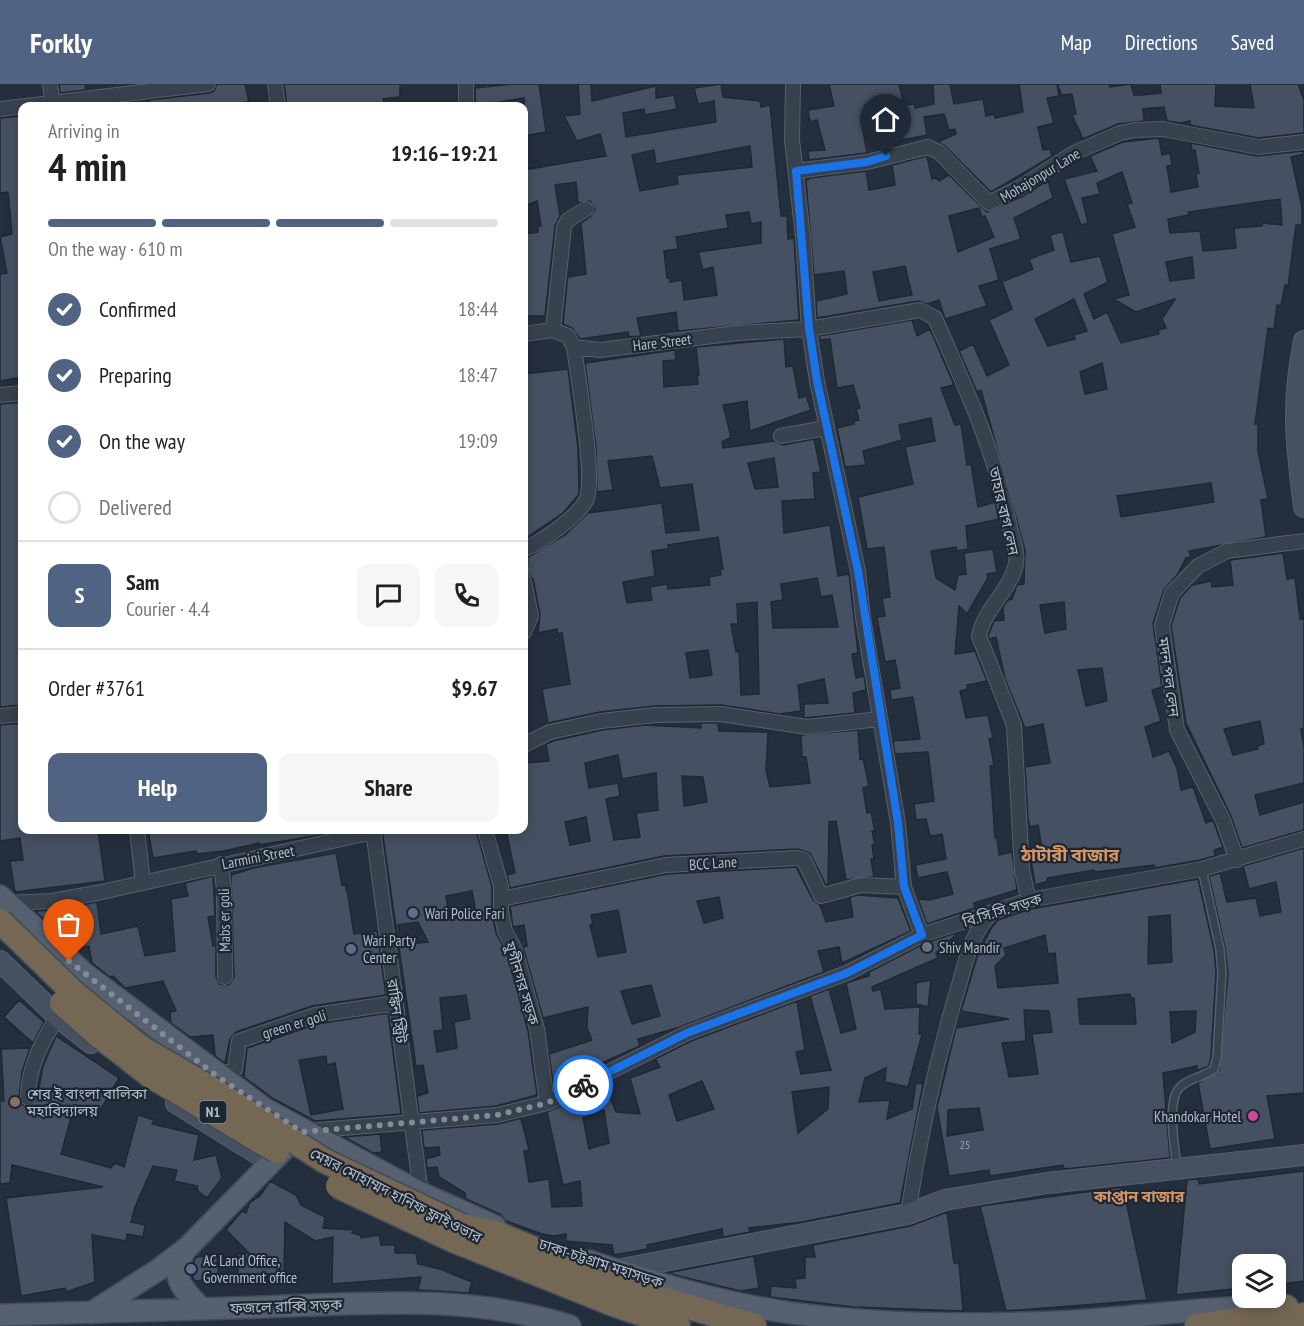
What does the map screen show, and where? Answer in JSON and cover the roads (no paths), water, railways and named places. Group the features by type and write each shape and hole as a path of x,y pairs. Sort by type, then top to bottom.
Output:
{"highway":[{"name":"মেয়র মোহাম্মদ হানিফ ফ্লাইওভার","path":"2,906 73,992 140,1047 212,1089 325,1161 457,1233 492,1242 638,1305 710,1326"},
{"name":"মেয়র মোহাম্মদ হানিফ ফ্লাইওভার","path":"0,945 97,1034 151,1076 316,1175 457,1233 616,1305 678,1326"},
{"path":"457,1233 550,1290 636,1326"},
{"path":"457,1233 498,1234 638,1292 754,1326"},
{"path":"1197,1326 1247,1323 1296,1313 1304,1323"}],"main road":[{"name":"ঢাকা-চট্টগ্রাম মহাসড়ক","path":"2,906 218,1077 302,1132 421,1193 524,1239 617,1270 692,1293 768,1309 863,1319 998,1323 1296,1313"},
{"path":"90,1313 158,1270 188,1247 302,1132"},
{"path":"188,1247 178,1261 178,1278 202,1309"},
{"name":"ফজলে রাব্বি সড়ক","path":"0,1315 362,1303 448,1304 484,1306 535,1315 570,1326"}],"street":[{"path":"50,84 53,102"},
{"path":"66,102 156,88 208,84"},
{"path":"275,84 277,102"},
{"path":"466,84 466,102"},
{"path":"793,84 792,140 809,328 826,428 848,517 900,843 904,887 922,935"},
{"path":"0,109 18,107"},
{"name":"Mohajonpur Lane","path":"796,171 867,162 928,147 939,152 988,203 1019,188 1074,153 1120,133 1135,130 1163,129 1258,147 1304,142"},
{"path":"553,330 564,226 568,220 586,209"},
{"name":"তাহার বাগ লেন","path":"809,328 920,310 929,313 935,318 976,409 1007,512 1016,558 1015,566 1003,589 982,622 980,636 1014,725 1022,870 1029,900"},
{"name":"Hare Street","path":"574,347 600,350 737,333 809,328"},
{"path":"528,333 553,330 568,336 574,347 586,446 587,498 582,508 569,519 528,547"},
{"path":"1303,349 1295,389 1294,426 1304,507"},
{"path":"0,395 18,393"},
{"path":"781,436 826,428"},
{"name":"মদন পল লেন","path":"1238,860 1223,820 1177,730 1162,625 1172,593 1198,566 1227,551 1304,541"},
{"path":"528,601 531,616 528,623"},
{"path":"0,716 18,714"},
{"path":"528,743 550,732 602,721 655,715 721,714 807,727 880,719"},
{"path":"137,834 143,883"},
{"name":"Larmini Street","path":"2,906 52,901 143,883 359,834"},
{"name":"রাঙ্কিন স্ট্রিট","path":"373,834 421,1193"},
{"name":"যুগীনগর সড়ক","path":"486,834 501,886 505,931 515,950 537,1029 547,1103"},
{"name":"বি.সি.সি. সড়ক","path":"302,1132 497,1115 547,1103 687,1033 847,973 922,935 1029,900 1202,869 1304,839"},
{"name":"BCC Lane","path":"501,899 666,865 797,858 804,861 821,896 861,885 904,887"},
{"name":"Mabs er goli","path":"221,864 224,890 225,977"},
{"path":"908,1214 918,1149 941,1048 973,941 981,922 994,911"},
{"path":"0,961 57,1017 166,1096 271,1162"},
{"path":"28,1098 28,1080 42,1042 85,974"},
{"name":"green er goli","path":"218,1077 235,1069 239,1041 315,1016 396,1003"},
{"path":"617,1270 908,1214 945,1200 1047,1183 1304,1155"}],"lane":[{"path":"1177,1170 1172,1117 1176,1091 1181,1085 1214,1069 1217,1057 1222,973 1220,949 1202,869"}],"place":[{"name":"Wari Police Fari","path":"413,913"},
{"name":"Shiv Mandir","path":"927,947"},
{"name":"Wari Party Center","path":"351,949"},
{"name":"শের ই বাংলা বালিকা মহাবিদ্যালয়","path":"15,1102"},
{"name":"Khandokar Hotel","path":"1253,1116"},
{"name":"AC Land Office, Government office","path":"191,1269"}],"district":[{"name":"ঠাটারী বাজার","path":"1070,854"},
{"name":"কাপ্তান বাজার","path":"1139,1196"}]}
